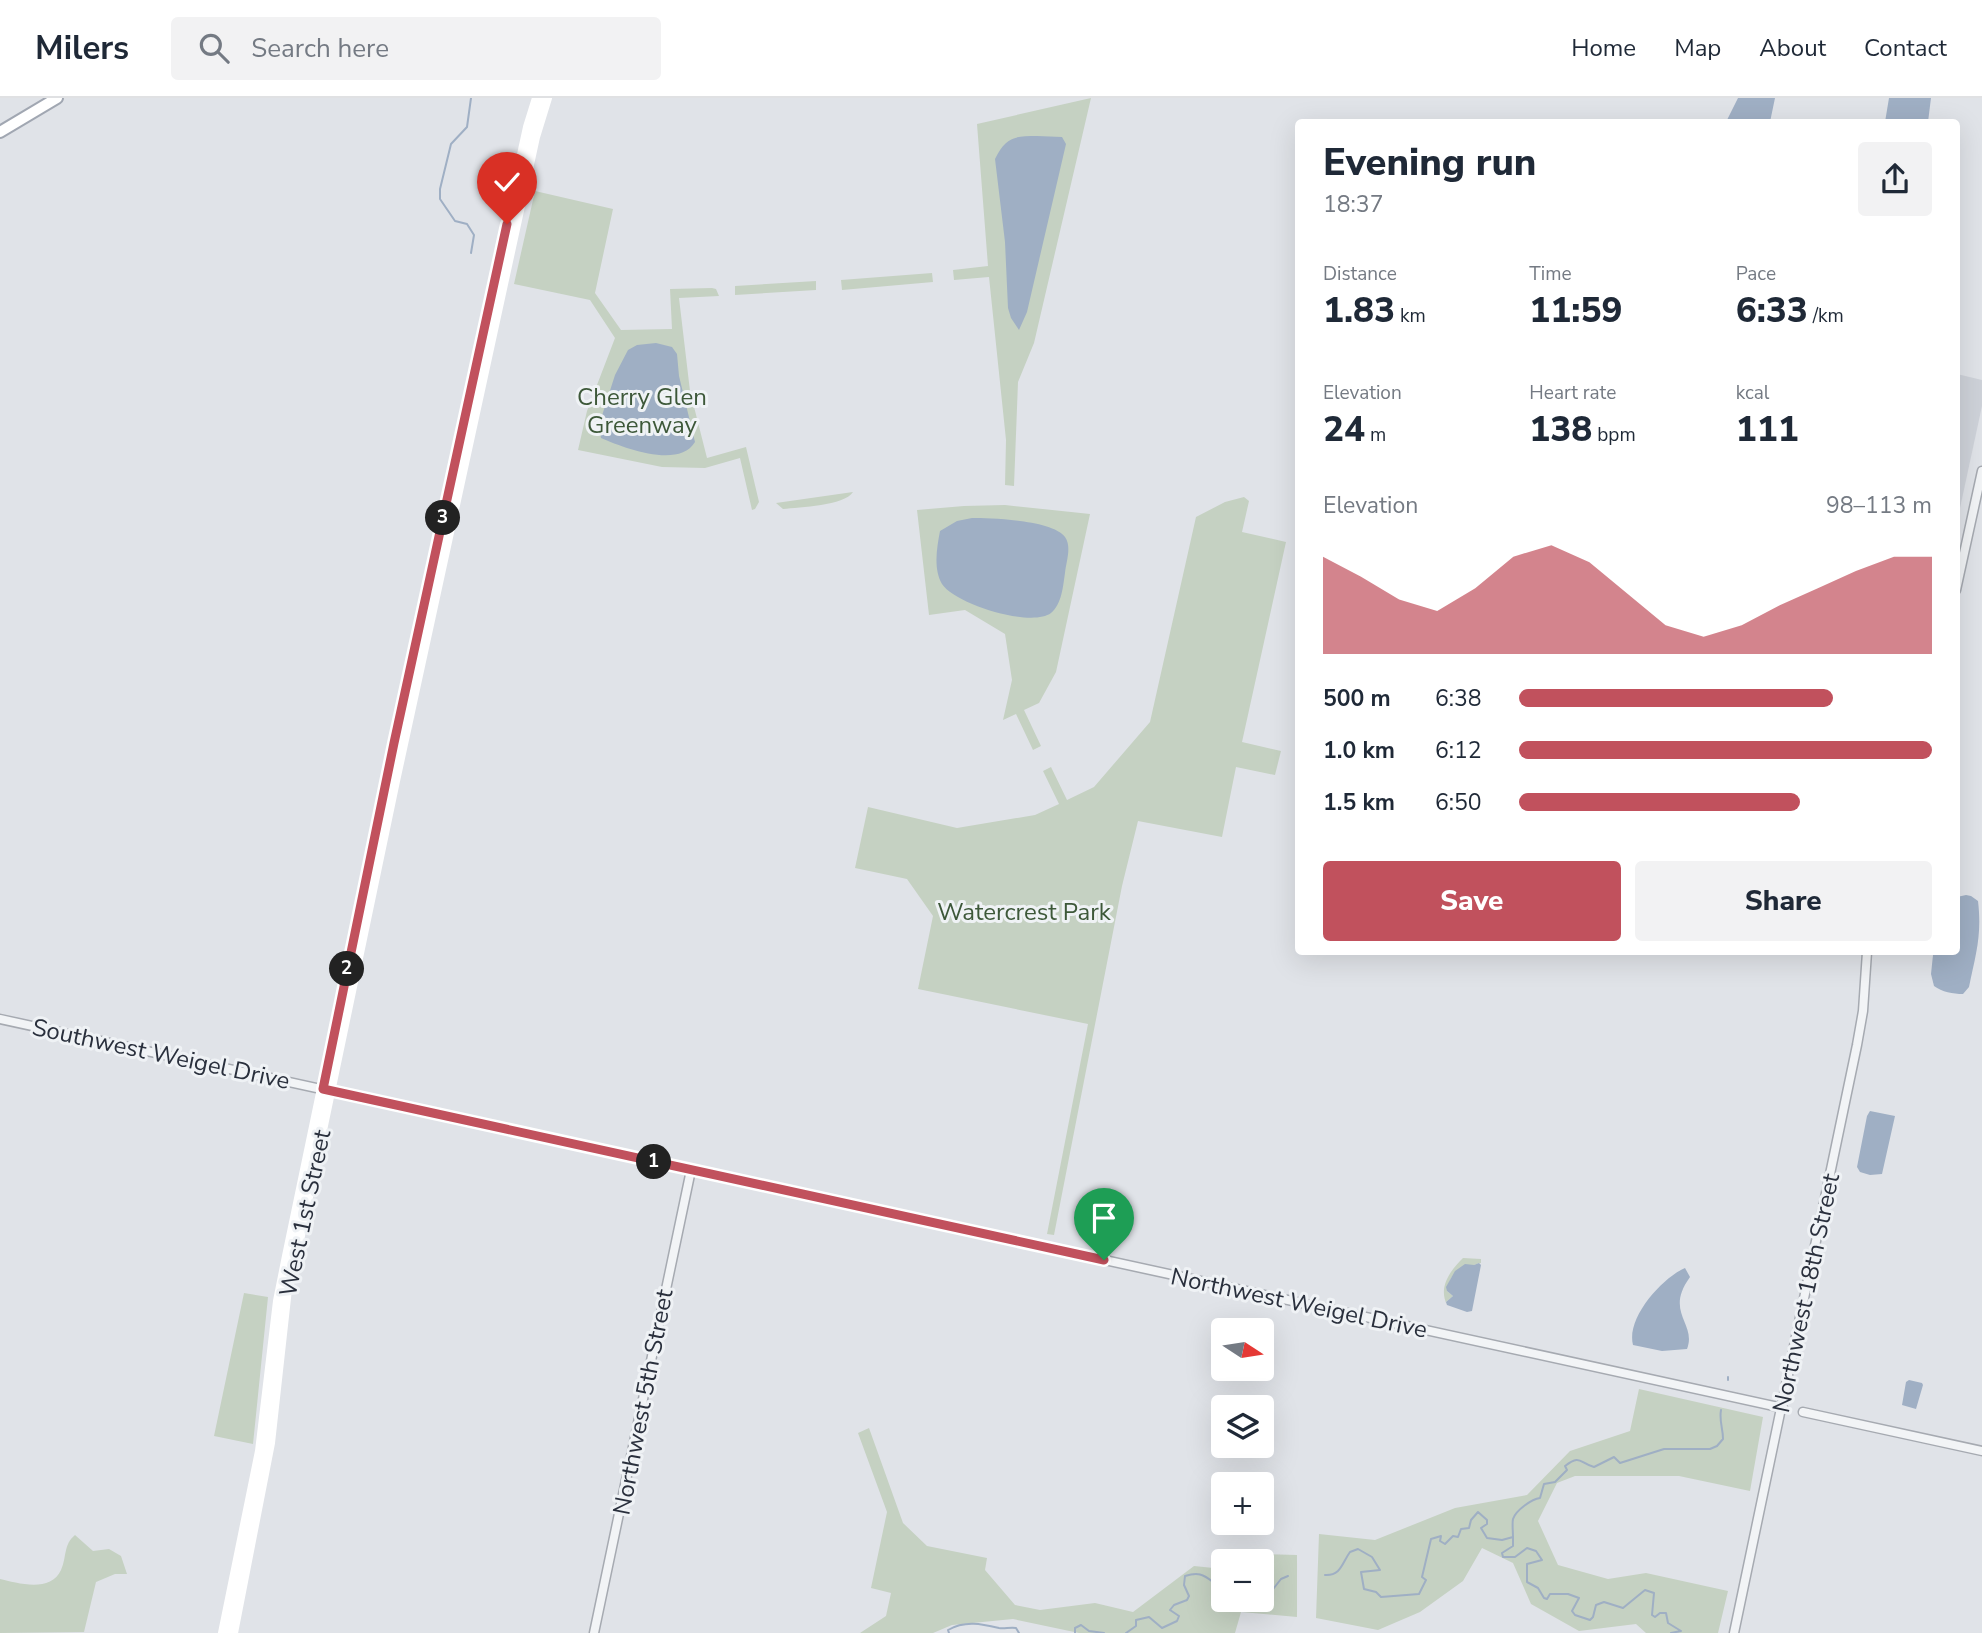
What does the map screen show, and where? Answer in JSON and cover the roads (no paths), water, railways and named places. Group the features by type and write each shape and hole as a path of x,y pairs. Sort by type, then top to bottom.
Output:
{"main road":[{"path":"0,132 57,98"},
{"name":"West 1st Street","path":"233,1633 273,1427 287,1289 394,743 528,127 537,98"},
{"name":"West 1st Street","path":"223,1633 263,1432 278,1301 535,137 547,98"}],"street":[{"path":"1960,572 1982,471"},
{"name":"Northwest 18th Street","path":"1734,1633 1857,1045 1863,1011 1867,955"},
{"name":"Southwest Weigel Drive","path":"0,1019 326,1090"},
{"name":"Northwest Weigel Drive","path":"326,1090 1783,1408"},
{"name":"Northwest 5th Street","path":"594,1633 691,1170"},
{"path":"1803,1412 1982,1451"}],"water":[{"path":"1738,98 1775,98 1771,119 1728,119"},
{"path":"1889,98 1931,98 1928,119 1886,119"},
{"path":"1062,137 1066,144 1027,312 1019,330 1008,308 1005,242 995,159 1003,146 1012,139"},
{"path":"656,343 672,347 677,354 679,376 695,442 687,450 677,454 651,454 601,438 599,425 615,375 628,350 637,345"},
{"path":"972,518 1035,524 1058,531 1065,537 1068,550 1063,589 1058,605 1051,613 1027,618 994,612 962,599 942,584 937,565 940,531 957,521"},
{"path":"1960,896 1971,896 1978,901 1979,934 1969,987 1963,994 1955,994 1934,986 1931,974 1933,955 1960,955"},
{"path":"1870,1111 1895,1116 1882,1174 1870,1175 1860,1172 1857,1167"},
{"path":"1465,1264 1481,1265 1472,1311 1467,1312 1447,1305 1446,1302 1453,1296 1446,1287 1455,1271"},
{"path":"1685,1268 1690,1277 1683,1289 1680,1309 1688,1332 1687,1349 1662,1351 1633,1345 1632,1334 1640,1311 1666,1280"},
{"path":"1909,1380 1923,1385 1916,1409 1902,1405 1906,1382"}],"waterway":[{"path":"471,98 467,127 451,144 440,189 440,199 455,221 467,224 474,235 471,253"},
{"path":"1513,1537 1513,1519 1517,1512 1540,1498 1544,1484 1555,1482 1567,1470 1565,1466 1570,1462 1580,1460 1594,1467 1614,1457 1620,1463 1664,1449 1710,1449 1723,1439 1721,1410"},
{"path":"1325,1575 1338,1571 1350,1552 1358,1549 1372,1557 1380,1570 1361,1572 1364,1589 1376,1592 1381,1597 1419,1594 1426,1580 1422,1577 1431,1539 1441,1536 1440,1541 1445,1544 1453,1536 1458,1537 1461,1529 1469,1528 1471,1520 1478,1512 1487,1520 1487,1524 1481,1528 1487,1538 1502,1540 1513,1537 1513,1546 1502,1553 1503,1557 1515,1557 1527,1548 1536,1551 1542,1560 1527,1564 1527,1582 1538,1588 1544,1598 1547,1599 1550,1594 1568,1594 1579,1598 1572,1611 1575,1615 1590,1620 1596,1605 1604,1602 1623,1608 1645,1590 1654,1593 1652,1615 1655,1617 1666,1613 1668,1623 1681,1631 1671,1633"},
{"path":"1126,1633 1136,1626 1136,1620 1149,1617 1162,1628 1177,1621 1179,1616 1170,1610 1189,1596 1184,1585 1185,1576 1200,1574 1211,1581"},
{"path":"1274,1588 1281,1579 1288,1576"},
{"path":"949,1633 948,1630 954,1627 974,1624 1016,1628 1019,1633"},
{"path":"1075,1633 1075,1628 1081,1625 1089,1631 1104,1633"}],"park label":[{"name":"Cherry Glen Greenway","path":"642,411"},
{"name":"Watercrest Park","path":"1024,912"}]}
